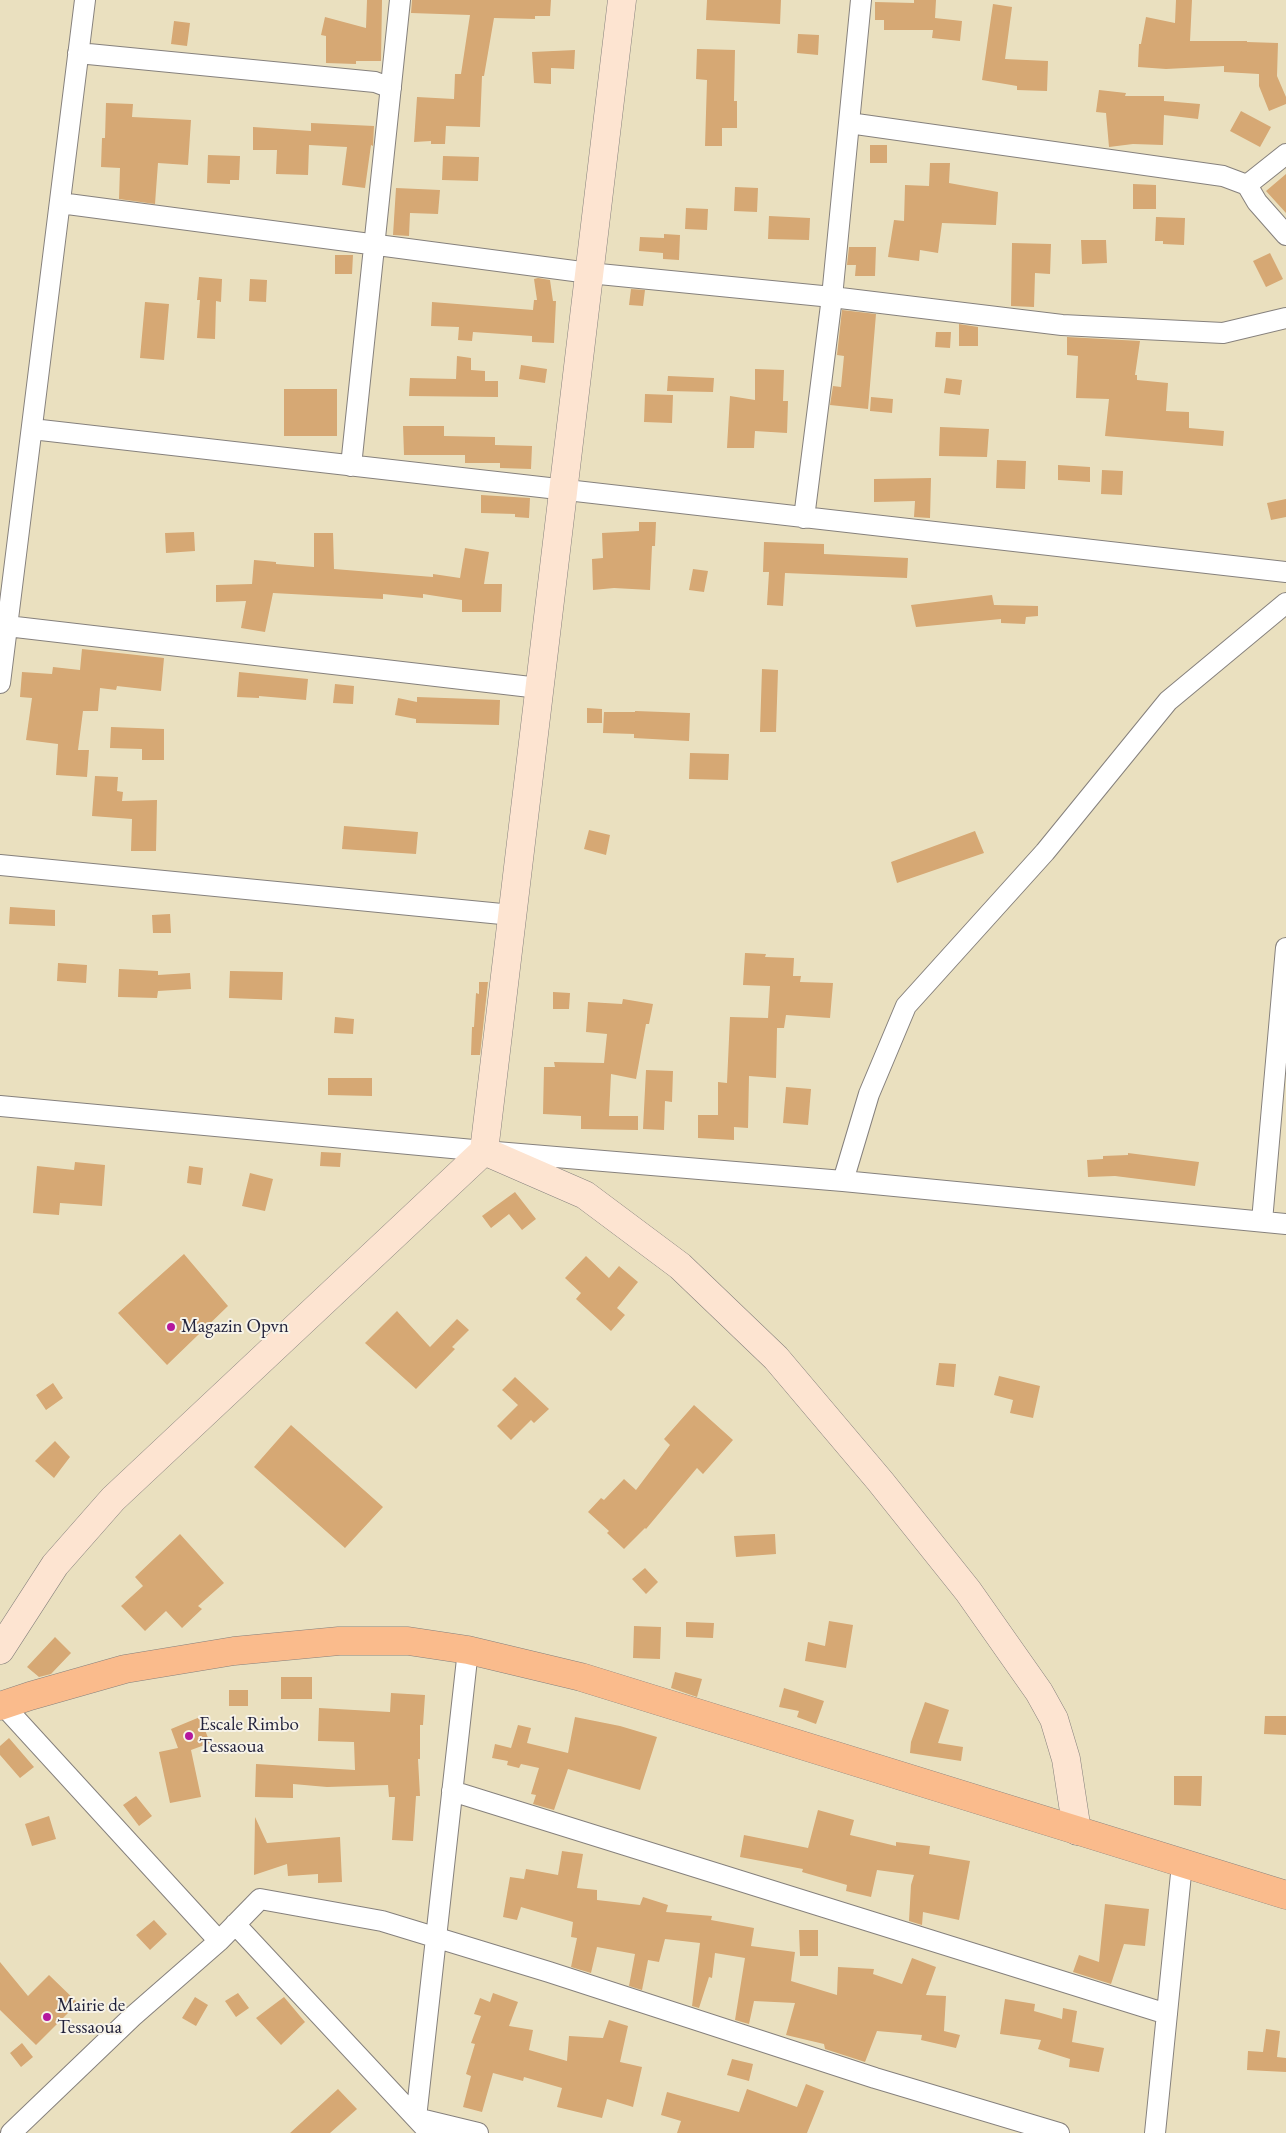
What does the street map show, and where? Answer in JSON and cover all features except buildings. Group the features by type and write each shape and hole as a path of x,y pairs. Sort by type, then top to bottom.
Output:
{"highway":[{"path":"2,1706 125,1669 234,1651 338,1641 408,1641 468,1650 581,1677 1286,1895"}],"street":[{"path":"0,683 85,0"},
{"path":"351,466 400,0"},
{"path":"0,1650 56,1565 113,1499 484,1151 622,0"},
{"path":"804,518 832,297 861,0"},
{"path":"78,54 375,82 390,88"},
{"path":"849,123 1223,176 1247,185 1258,202 1286,234"},
{"path":"1247,185 1286,154"},
{"path":"60,203 589,273 832,297 1062,325 1223,333 1286,318"},
{"path":"32,429 1286,572"},
{"path":"843,1181 869,1094 906,1006 1045,852 1168,700 1286,603"},
{"path":"7,626 539,688"},
{"path":"0,865 512,915"},
{"path":"1262,1222 1286,948"},
{"path":"0,1106 484,1151 843,1181 1286,1224"},
{"path":"484,1151 585,1196 680,1266 776,1358 880,1480 968,1590 1040,1692 1054,1718 1066,1759 1077,1831"},
{"path":"423,2126 436,1938 468,1650"},
{"path":"2,1706 218,1941"},
{"path":"452,1791 1167,2014"},
{"path":"1155,2133 1182,1864"},
{"path":"11,2133 132,2017 218,1941 260,1899 382,1921 548,1972 875,2078 1059,2133"},
{"path":"235,1924 423,2126 478,2133"}],"place":[{"name":"Magazin Opvn","path":"171,1327"},
{"name":"Escale Rimbo Tessaoua","path":"189,1736"},
{"name":"Mairie de Tessaoua","path":"47,2017"}]}
